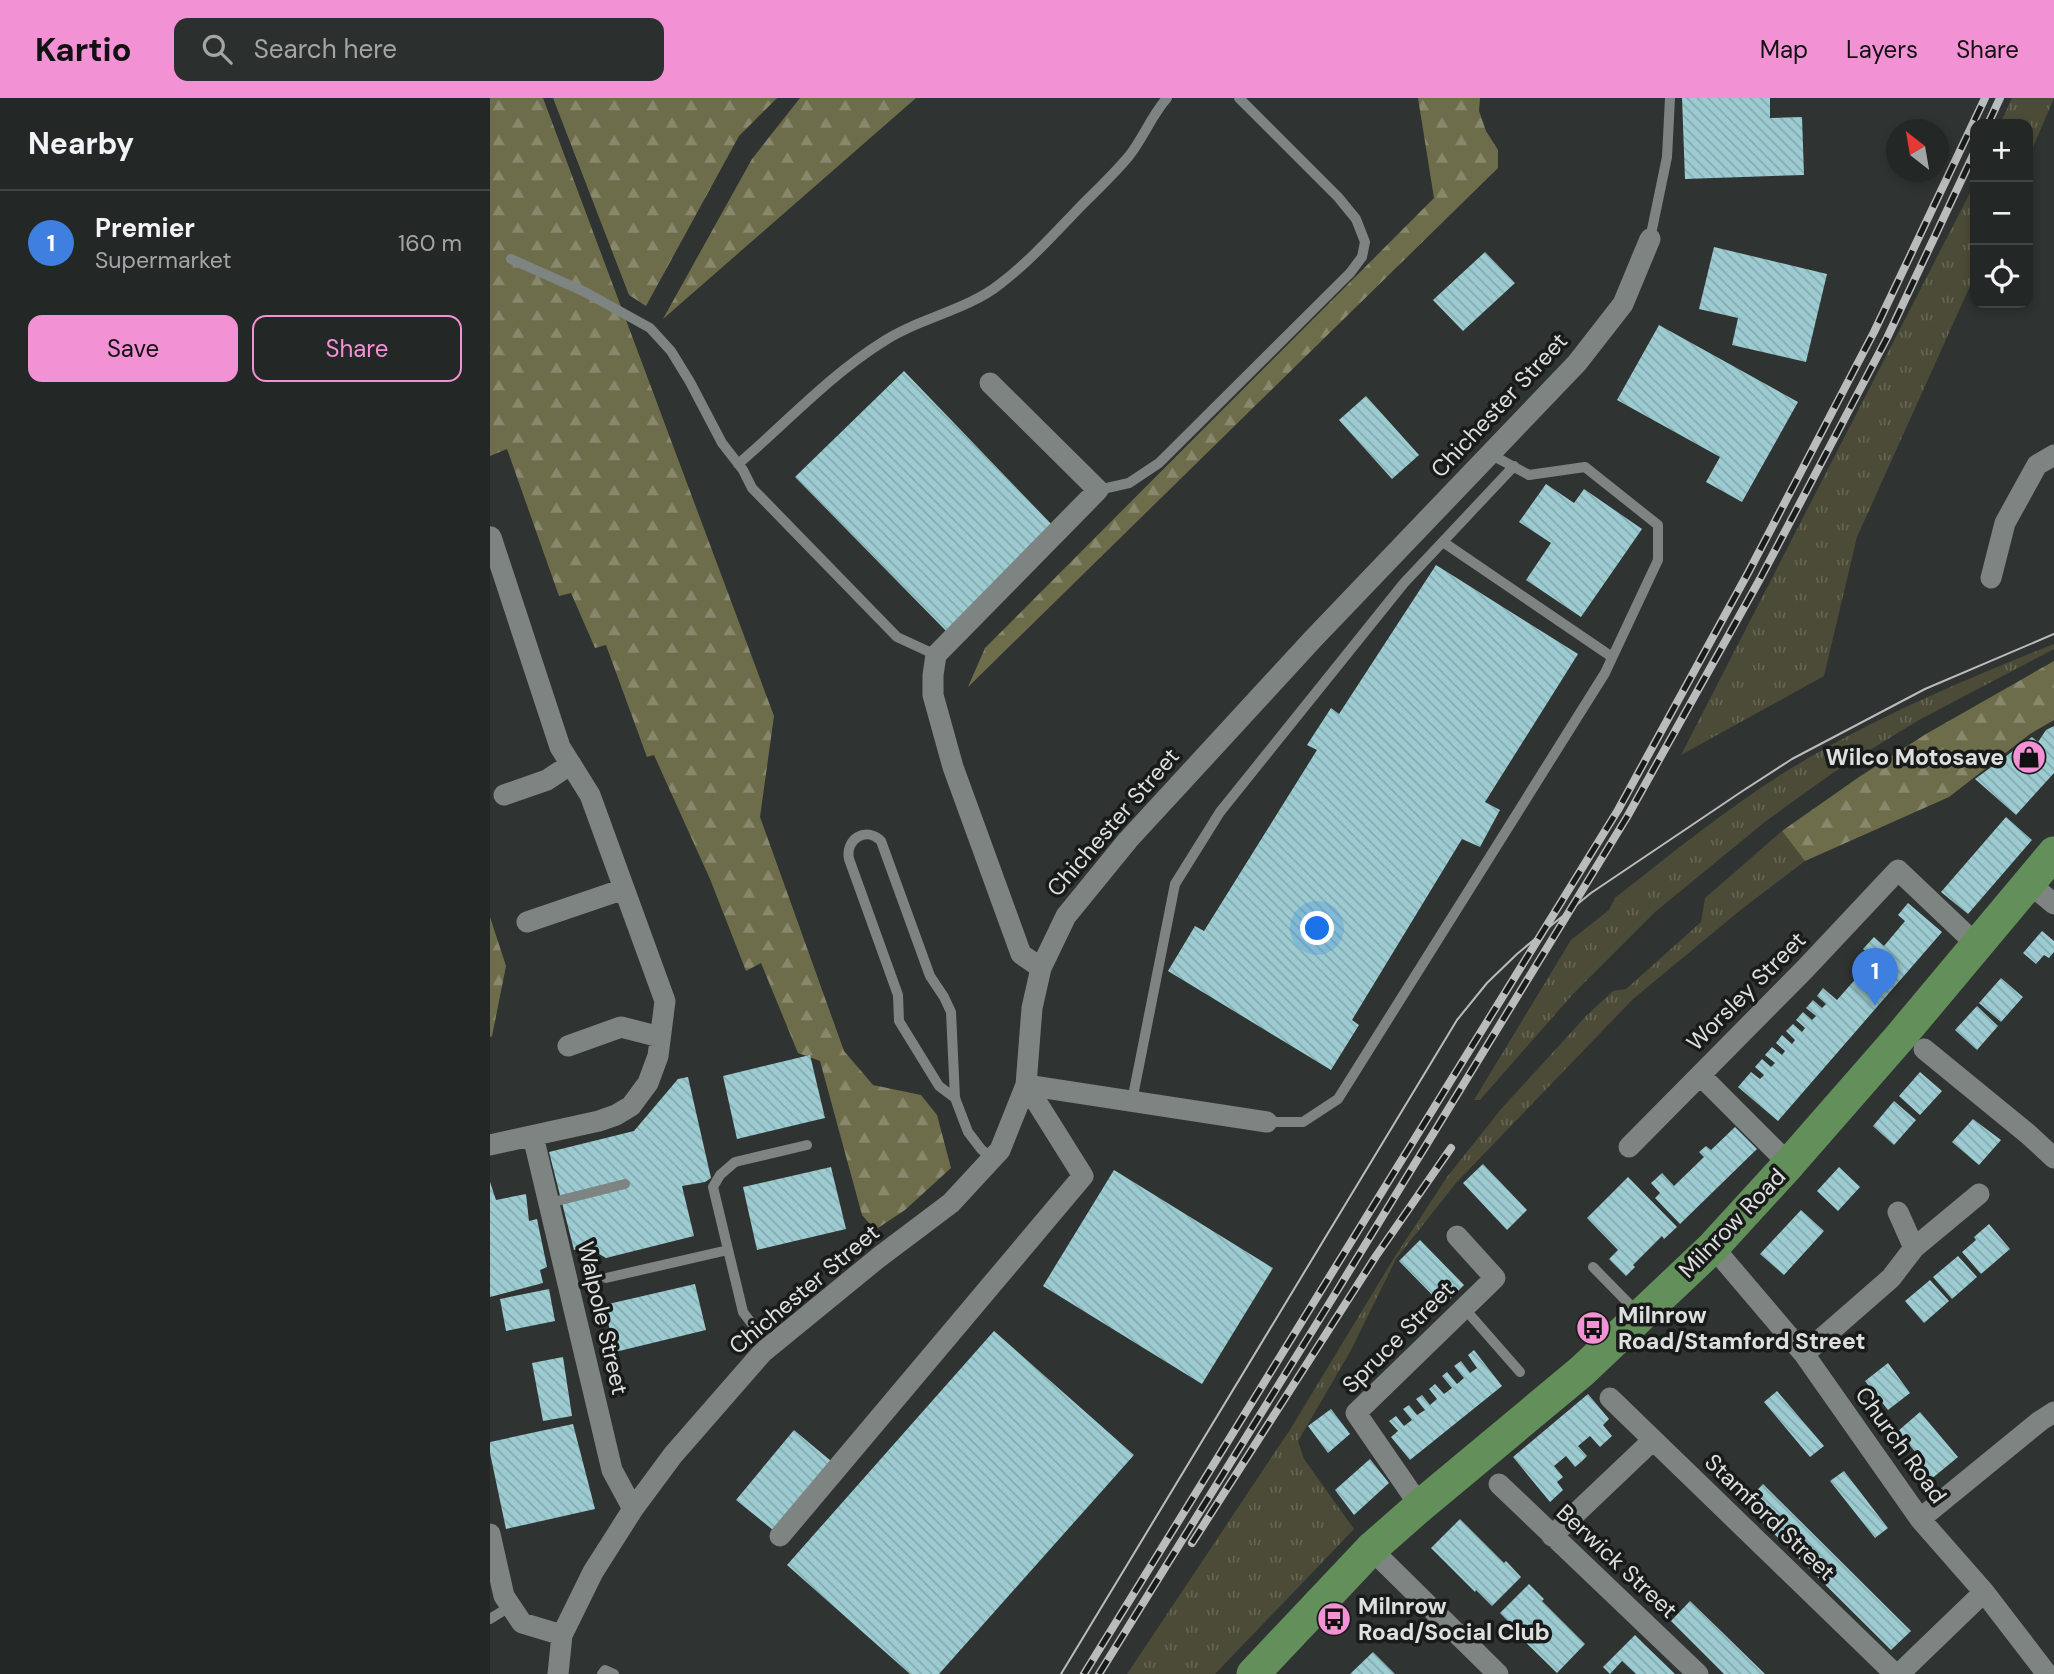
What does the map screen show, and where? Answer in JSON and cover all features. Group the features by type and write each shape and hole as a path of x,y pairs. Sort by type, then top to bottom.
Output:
{"main road":[{"name":"Milnrow Road","path":"1253,1674 1371,1549 1582,1371 1713,1247 1789,1164 1978,946 2042,893 2054,853"}],"street":[{"name":"Chichester Street","path":"558,1674 562,1635 593,1572 633,1508 673,1455 769,1347 878,1258 951,1203 1000,1150 1026,1085 1032,1008 1041,968 1066,916 1128,840 1313,639 1577,363 1623,304 1650,239"},
{"path":"990,383 1098,490 936,655 933,675 933,695 953,767 1021,954 1041,968"},
{"path":"1991,578 2005,523 2037,465 2054,455"},
{"path":"490,1145 599,1121 631,1106 648,1083 658,1056 665,1001 590,795 560,747 491,537"},
{"path":"504,794 547,780 570,764"},
{"name":"Worsley Street","path":"1629,1147 1805,969 1898,870 1978,946"},
{"path":"527,922 624,890"},
{"path":"568,1046 621,1027 660,1037"},
{"path":"1924,1049 2054,1158"},
{"path":"1700,1075 1789,1164"},
{"path":"1026,1085 1267,1122"},
{"path":"780,1536 1083,1177 1026,1085"},
{"name":"Walpole Street","path":"533,1136 612,1470 633,1508"},
{"path":"1804,1354 1891,1278 1914,1248 1979,1194"},
{"path":"1898,1212 1914,1248"},
{"name":"Spruce Street","path":"1420,1506 1356,1413 1494,1278 1457,1236"},
{"name":"Church Road","path":"1713,1247 1804,1354 1920,1519 1984,1592 2047,1674"},
{"name":"Stamford Street","path":"1609,1398 1897,1674"},
{"path":"1920,1519 2054,1412"},
{"path":"1552,1536 1653,1440"},
{"name":"Berwick Street","path":"1499,1485 1698,1674"},
{"path":"490,1534 505,1596 522,1623 562,1635"},
{"path":"1371,1549 1498,1674"},
{"path":"1897,1674 1984,1592"}],"lane":[{"path":"738,464 847,368 881,342 910,326 973,301 998,286 1029,260 1128,157 1159,106 1167,98"},
{"path":"1098,490 1129,483 1159,463 1350,273 1362,257 1365,242 1356,219 1338,197 1239,98"},
{"path":"1650,239 1667,157 1670,98"},
{"path":"511,258 585,292 650,328 671,351 691,382 722,443 752,488 897,637 936,655"},
{"path":"1267,1122 1303,1122 1338,1099 1605,673 1658,560 1658,525 1585,467 1529,475 1490,454"},
{"path":"1132,1101 1175,884 1220,812 1404,583 1514,466"},
{"path":"1443,542 1612,657"},
{"path":"955,1098 939,1086 899,1021 898,995 849,859 850,843 863,835 877,836 881,841 930,976 951,1012 955,1098 968,1132 992,1159"},
{"path":"769,1347 743,1312 713,1187 720,1175 735,1162 807,1145"},
{"path":"549,1203 625,1184"},
{"path":"606,1278 728,1250"},
{"path":"1593,1267 1640,1316"},
{"path":"1464,1308 1520,1372"},
{"path":"490,1619 511,1606"},
{"path":"602,1674 605,1670 614,1674"}],"green space":[{"path":"490,98 543,98 774,716 760,817 844,1051 873,1085 921,1095 937,1115 951,1168 905,1210 875,1230 862,1215 820,1061 798,1053 761,963 746,971 710,879 654,755 647,757 606,645 595,648 571,593 559,596 507,449 490,456"},
{"path":"553,98 777,98 739,136 646,306 629,295"},
{"path":"800,98 916,98 663,319 752,159"},
{"path":"1418,98 1480,98 1479,111 1486,131 1498,150 1498,168 968,687 985,648 1434,198"},
{"path":"2012,98 2054,98 2033,147 2033,119 2002,119"},
{"path":"1970,193 1970,286 1857,537 1824,676 1681,755"},
{"path":"2054,644 2054,649 1919,720 1834,772 1766,821 1655,912 1573,994 1480,1100 1474,1100 1571,940 1609,910 1615,898 1658,864 1745,799 1821,750 1919,701"},
{"path":"2054,661 2054,720 2030,734 1949,797 1805,861 1782,831 1926,734"},
{"path":"1782,831 1805,861 1743,908 1633,999 1456,1183 1396,1259 1350,1352 1298,1441 1304,1459 1354,1529 1215,1674 1127,1674 1291,1428 1394,1258 1447,1177 1502,1108 1586,1016 1613,991 1626,989 1701,922 1705,898"},
{"path":"490,917 506,966 490,1037"}],"building":[{"path":"1682,98 1770,98 1770,118 1802,117 1804,175 1685,179"},
{"path":"1714,247 1827,274 1806,362 1732,345 1738,318 1699,309"},
{"path":"1485,252 1515,283 1463,331 1433,300"},
{"path":"1659,325 1798,402 1742,502 1706,482 1720,457 1617,400"},
{"path":"904,371 1056,529 951,636 795,477"},
{"path":"1366,396 1419,455 1392,479 1339,420"},
{"path":"1546,484 1574,503 1584,489 1642,529 1581,617 1526,580 1551,543 1519,522"},
{"path":"1436,565 1578,654 1485,802 1500,810 1480,847 1462,839 1352,1020 1359,1025 1331,1070 1168,971 1195,926 1204,931 1317,750 1307,745 1331,708 1339,714"},
{"name":"Wilco Motosave","path":"2054,726 2054,773 2016,815 1975,779 2032,737 2038,742 2046,730"},
{"path":"2006,817 2032,840 1968,914 1941,892"},
{"path":"1908,903 1942,932 1778,1121 1738,1087 1751,1072 1760,1079 1764,1075 1755,1067 1762,1059 1771,1067 1775,1063 1765,1055 1772,1047 1782,1055 1785,1051 1776,1043 1782,1035 1792,1044 1795,1040 1786,1031 1793,1024 1802,1032 1805,1028 1796,1020 1803,1012 1812,1020 1816,1016 1806,1008 1813,1000 1822,1008 1826,1004 1817,996 1823,988 1837,1000 1874,958 1863,949 1874,937 1884,946 1905,921 1898,915"},
{"path":"2042,931 2054,941 2054,952 2049,958 2044,955 2036,964 2023,953"},
{"path":"2001,978 2023,997 2001,1022 1979,1003"},
{"path":"1977,1006 1998,1026 1977,1050 1955,1030"},
{"path":"810,1055 825,1118 737,1139 723,1076"},
{"path":"1920,1072 1942,1091 1920,1115 1899,1096"},
{"path":"688,1077 711,1178 705,1182 682,1186 694,1236 606,1258 589,1248 574,1250 549,1152 634,1131 678,1079"},
{"path":"1894,1101 1916,1120 1894,1145 1873,1126"},
{"path":"1973,1119 2001,1140 1979,1165 1952,1142"},
{"path":"1735,1127 1757,1149 1680,1224 1655,1198 1660,1193 1651,1183 1662,1173 1674,1186 1704,1157 1699,1152 1706,1146 1711,1150"},
{"path":"1483,1164 1527,1210 1507,1230 1463,1183"},
{"path":"831,1167 846,1229 757,1250 743,1187"},
{"path":"1839,1167 1860,1187 1838,1211 1817,1191"},
{"path":"1114,1170 1273,1268 1202,1384 1043,1286"},
{"path":"1628,1177 1677,1227 1664,1239 1662,1236 1633,1265 1635,1267 1626,1276 1609,1259 1618,1250 1587,1218"},
{"path":"490,1182 496,1200 526,1194 529,1221 537,1219 547,1267 540,1270 543,1283 490,1297"},
{"path":"1801,1210 1824,1231 1784,1275 1760,1254"},
{"path":"1989,1224 2010,1249 1981,1274 1962,1252"},
{"path":"1420,1240 1464,1285 1443,1306 1399,1261"},
{"path":"1958,1256 1977,1277 1952,1299 1933,1277"},
{"path":"1930,1280 1949,1301 1924,1323 1905,1301"},
{"path":"695,1284 706,1330 615,1352 604,1305"},
{"path":"549,1289 555,1321 506,1331 500,1299"},
{"path":"994,1331 1134,1455 939,1674 910,1674 787,1565"},
{"path":"1474,1350 1502,1386 1410,1460 1391,1437 1398,1431 1389,1421 1396,1416 1404,1426 1412,1420 1403,1409 1409,1405 1417,1415 1425,1410 1416,1399 1422,1395 1430,1405 1437,1399 1429,1389 1435,1384 1444,1394 1452,1388 1442,1376 1447,1372 1457,1384 1464,1378 1454,1366 1461,1361 1470,1373 1477,1368 1468,1355"},
{"path":"563,1357 572,1416 543,1421 532,1363"},
{"path":"1888,1363 1910,1393 1888,1410 1865,1381"},
{"path":"1777,1391 1824,1446 1810,1457 1764,1402"},
{"path":"1588,1394 1609,1419 1603,1425 1612,1436 1600,1447 1590,1436 1578,1446 1587,1456 1575,1467 1566,1456 1554,1466 1563,1477 1557,1482 1563,1490 1550,1502 1513,1457"},
{"path":"1331,1409 1350,1434 1328,1453 1308,1426"},
{"path":"1920,1412 1958,1457 1930,1480 1916,1463 1921,1459 1898,1431"},
{"path":"573,1424 595,1509 506,1529 490,1442"},
{"path":"794,1430 831,1461 773,1530 736,1500"},
{"path":"1370,1459 1389,1483 1354,1515 1335,1490"},
{"path":"1844,1471 1888,1528 1875,1538 1830,1481"},
{"path":"1763,1484 1911,1631 1891,1650 1744,1504"},
{"path":"1460,1519 1521,1577 1492,1606 1431,1548"},
{"path":"1529,1584 1585,1644 1557,1673 1513,1630 1515,1628 1500,1613"},
{"path":"1690,1601 1765,1674 1724,1674 1671,1621"},
{"path":"1635,1635 1675,1674 1636,1674 1622,1661 1610,1674 1603,1667"},
{"path":"1373,1652 1395,1674 1350,1674"}],"tram line":[{"path":"1061,1674 1457,1020 1487,983 1517,954 1591,893 1792,759 1925,689 2054,634"}],"railway":[{"path":"1084,1674 1618,810 1748,573 1874,332 1985,98"},
{"path":"1990,119 2000,98"},
{"path":"1099,1674 1627,817 1760,579 1887,338 1970,162"},
{"path":"1192,1543 1376,1256 1451,1148"}],"place":[{"name":"Wilco Motosave","path":"2029,757"},
{"name":"Premier","path":"1875,1006"},
{"name":"Milnrow Road/Stamford Street","path":"1593,1328"},
{"name":"Milnrow Road/Social Club","path":"1334,1619"}]}
